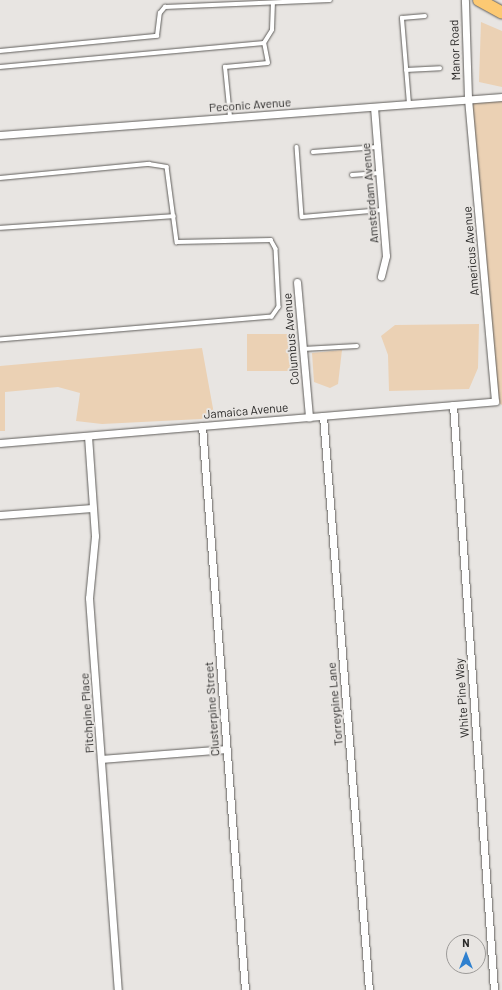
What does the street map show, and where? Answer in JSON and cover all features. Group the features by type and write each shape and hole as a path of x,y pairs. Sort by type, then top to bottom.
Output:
{"main road":[{"path":"479,0 502,13"}],"street":[{"name":"Manor Road","path":"465,0 468,98"},
{"name":"Peconic Avenue","path":"0,135 374,107 468,98 502,97"},
{"name":"Americus Avenue","path":"468,98 495,401"},
{"name":"Amsterdam Avenue","path":"374,107 386,256 381,276"},
{"name":"Columbus Avenue","path":"297,282 309,417"},
{"name":"Jamaica Avenue","path":"0,443 495,401"},
{"name":"White Pine Way","path":"453,405 494,990"},
{"name":"Torreypine Lane","path":"323,416 369,990"},
{"name":"Clusterpine Street","path":"202,426 245,990"},
{"name":"Pitchpine Place","path":"88,436 95,536 89,598 118,990"},
{"path":"0,515 92,508"},
{"path":"101,759 226,749"}],"lane":[{"path":"0,51 157,36 160,13 165,7 273,5 284,1 330,0"},
{"path":"230,117 225,68 268,63 264,43 272,30 273,5"},
{"path":"409,104 402,18 425,16"},
{"path":"0,67 264,43"},
{"path":"406,70 440,68"},
{"path":"297,147 302,216 382,210"},
{"path":"313,152 377,147"},
{"path":"0,178 158,164 170,172 174,216 180,244 264,238 274,243 279,307 275,314 0,340"},
{"path":"352,175 379,173"},
{"path":"0,228 174,216"},
{"path":"303,350 357,346"}],"shaded area":[{"path":"481,22 502,31 502,87 479,82"},
{"path":"502,97 502,405 495,401 468,98"},
{"path":"479,324 478,368 469,389 389,391 388,355 381,336 395,325"},
{"path":"247,334 290,334 290,371 247,371"},
{"path":"202,348 214,414 201,419 102,424 76,421 80,393 58,387 5,392 5,431 0,431 0,366"},
{"path":"342,350 338,384 330,388 314,382 312,353"}]}
